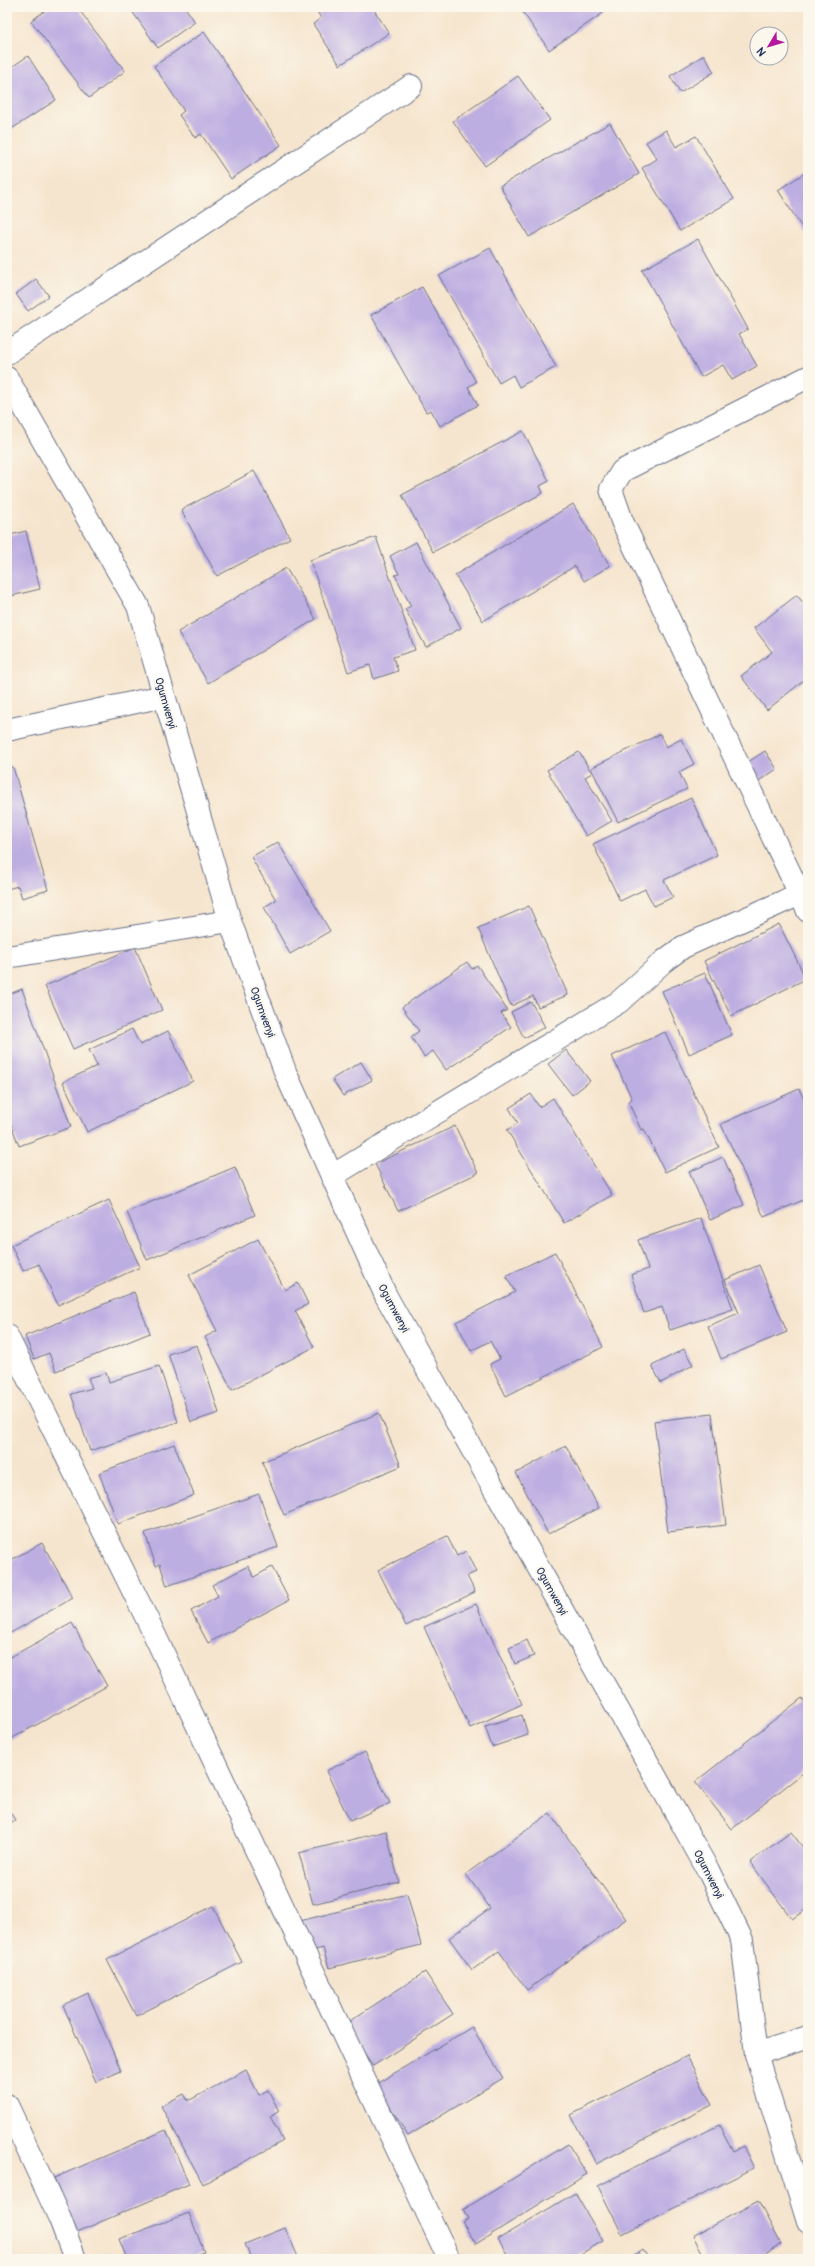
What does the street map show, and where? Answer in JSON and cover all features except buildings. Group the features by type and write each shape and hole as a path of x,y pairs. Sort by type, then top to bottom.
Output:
{"street":[{"path":"7,353 411,86"},
{"path":"332,1176 619,1002 664,961 683,947 804,903 622,521 612,488 622,471 808,377"},
{"name":"Ogumwenyi","path":"7,378 138,606 230,921 286,1074 386,1296 708,1870 742,1940 756,2054 808,2222"},
{"path":"7,730 164,696"},
{"path":"7,957 230,921"},
{"path":"7,1336 149,1623 449,2259"},
{"path":"756,2054 808,2037"},
{"path":"7,2105 60,2219 75,2259"}]}
